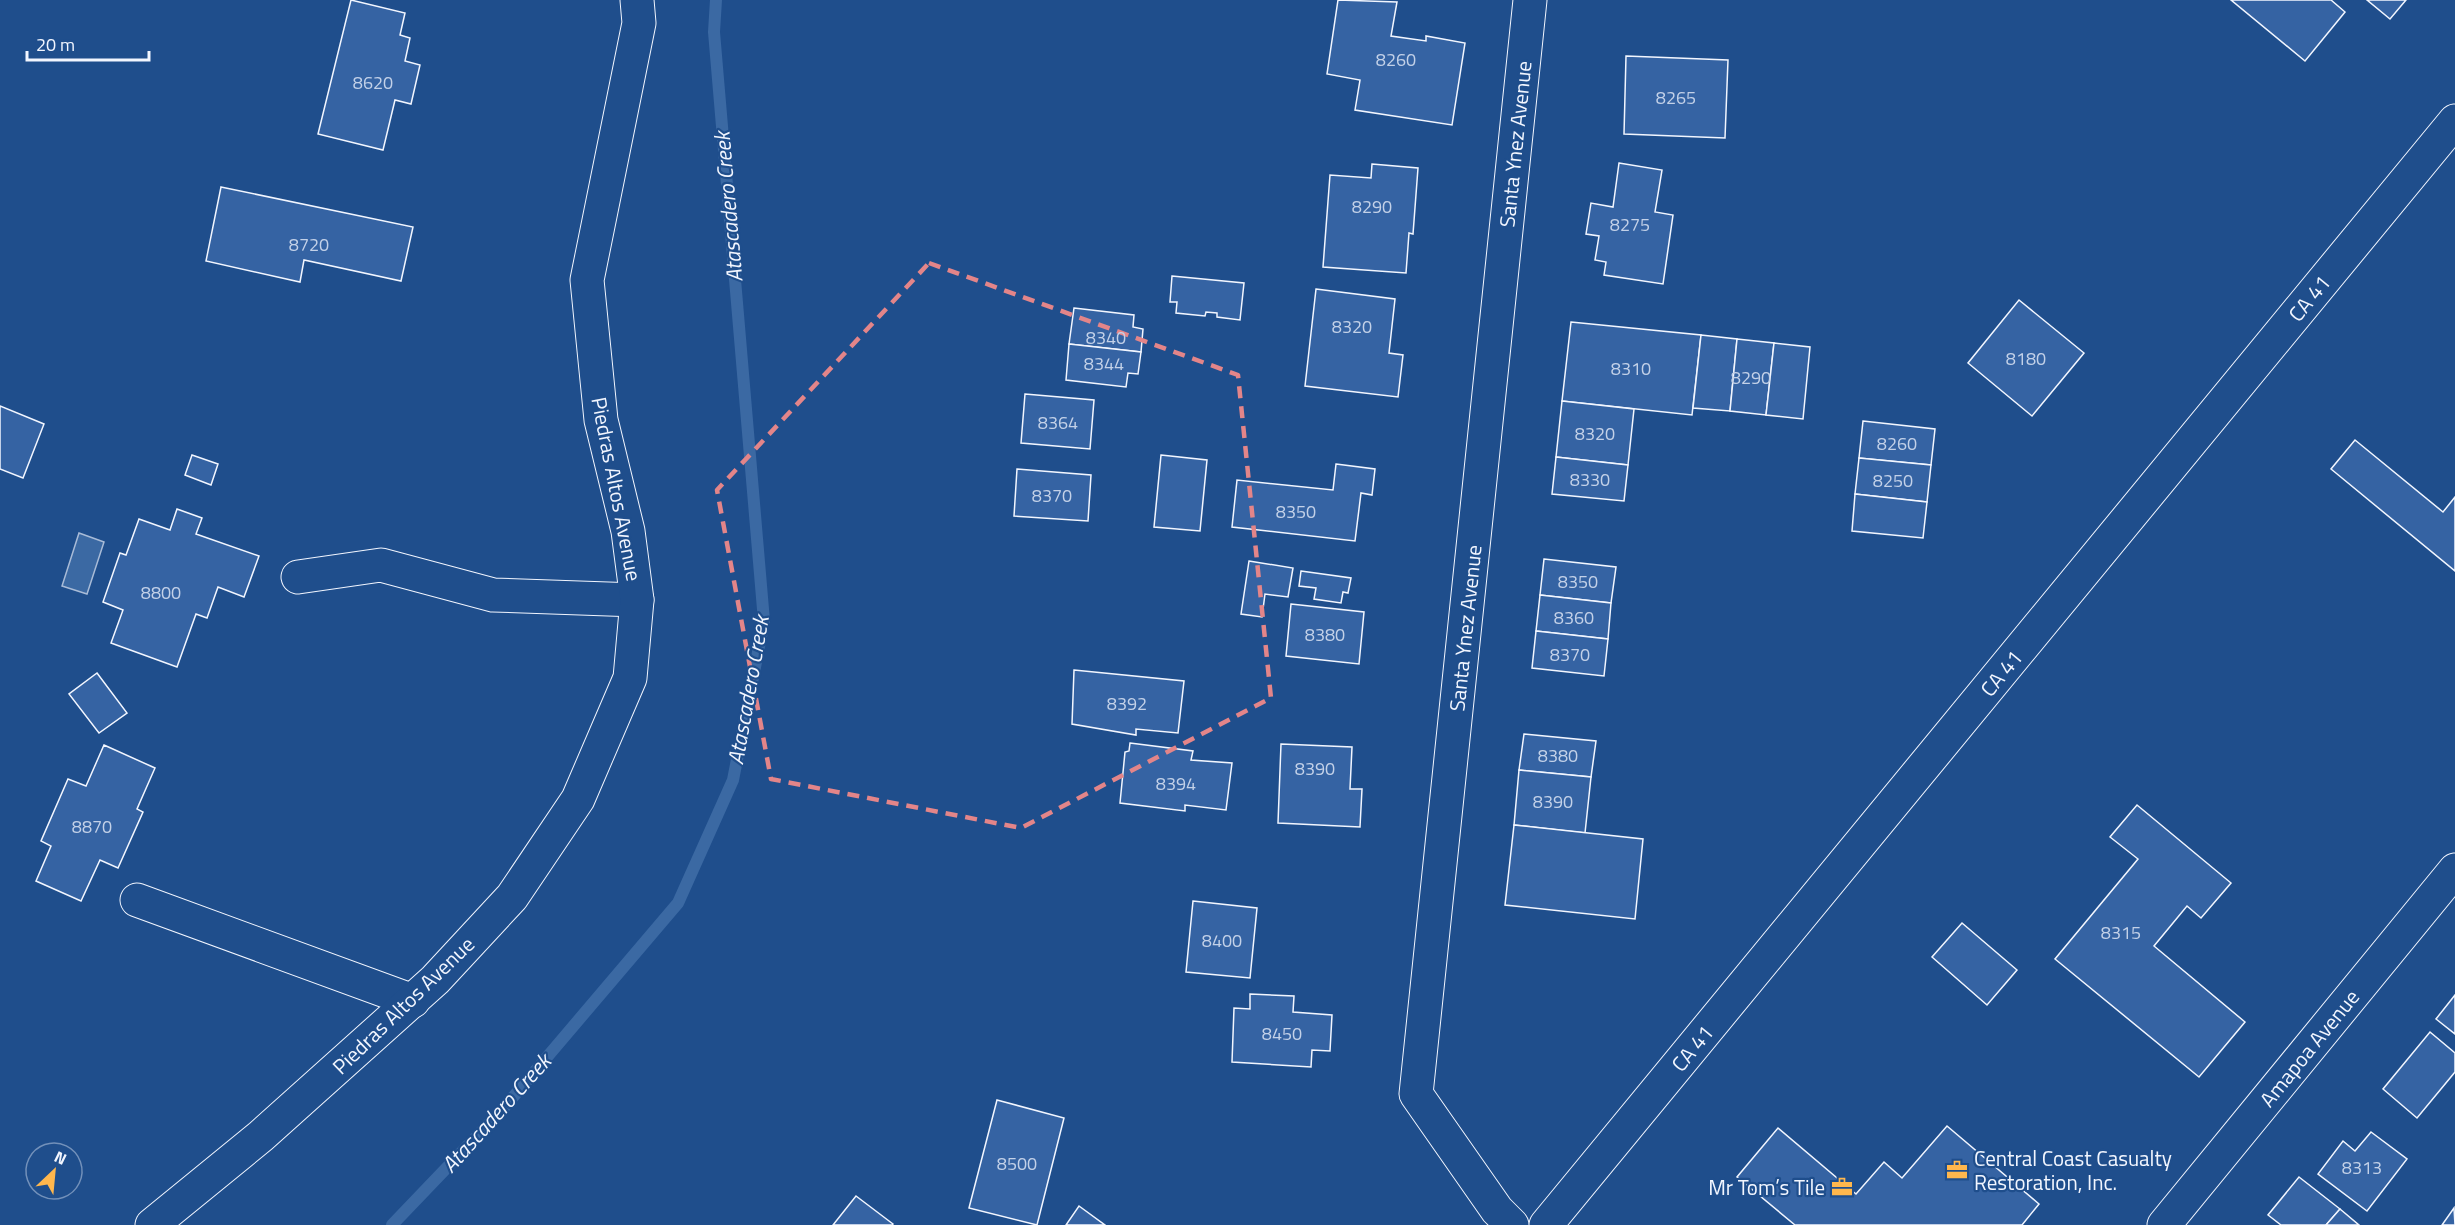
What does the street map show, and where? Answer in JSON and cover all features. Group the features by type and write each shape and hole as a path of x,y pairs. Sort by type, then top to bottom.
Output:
{"street":[{"name":"Piedras Altos Avenue","path":"152,1225 261,1136 412,1001 435,980 512,897 578,799 630,678 637,600 628,531 601,420 587,280 639,23 637,0"},
{"name":"Santa Ynez Avenue","path":"1512,1225 1497,1210 1416,1094 1530,0"},
{"name":"CA 41","path":"1546,1225 2455,121"},
{"path":"298,577 381,565 493,595 637,600"},
{"name":"Amapoa Avenue","path":"2164,1225 2455,870"},
{"path":"137,900 412,1001"}],"highlighted area":[{"path":"929,263 1238,375 1271,698 1021,828 771,779 717,490"}],"water":[{"path":"79,533 104,542 87,594 62,586"}],"building":[{"path":"351,0 405,13 400,35 410,38 405,61 420,65 411,104 395,100 383,150 318,134"},
{"path":"1338,0 1397,2 1391,36 1426,41 1426,36 1465,43 1452,125 1355,110 1360,80 1327,74"},
{"path":"2231,0 2331,0 2345,12 2305,61"},
{"path":"2367,0 2406,0 2390,19"},
{"path":"1626,56 1728,60 1725,138 1624,134"},
{"path":"1619,163 1662,170 1655,212 1673,215 1663,284 1604,275 1606,262 1595,260 1599,236 1586,234 1591,203 1613,207"},
{"path":"1372,164 1418,168 1413,234 1409,233 1406,273 1323,267 1330,175 1371,178"},
{"path":"221,187 413,227 401,281 304,260 300,282 206,261"},
{"path":"1172,276 1244,283 1240,320 1217,317 1217,313 1206,312 1205,316 1176,313 1177,302 1170,302"},
{"path":"1316,289 1395,299 1389,353 1403,355 1398,397 1305,386"},
{"path":"2019,300 2084,353 2032,416 1968,363"},
{"path":"1074,308 1134,315 1133,327 1143,329 1141,352 1069,344"},
{"path":"1571,322 1701,335 1692,415 1562,401"},
{"path":"1701,335 1737,339 1730,411 1693,408"},
{"path":"1737,339 1774,343 1766,415 1730,411"},
{"path":"1774,343 1810,347 1803,419 1766,415"},
{"path":"1069,344 1141,352 1138,374 1128,373 1126,387 1066,380"},
{"path":"1025,394 1094,400 1090,449 1021,443"},
{"path":"1562,401 1634,409 1628,465 1556,457"},
{"path":"0,406 44,424 23,478 0,469"},
{"path":"1863,421 1935,429 1931,465 1859,458"},
{"path":"2355,440 2443,512 2455,497 2455,571 2331,469"},
{"path":"192,455 218,464 211,485 185,475"},
{"path":"1161,455 1207,460 1200,531 1154,527"},
{"path":"1556,457 1628,465 1624,501 1552,494"},
{"path":"1859,458 1931,465 1927,502 1855,494"},
{"path":"1336,464 1375,469 1372,495 1361,493 1355,541 1232,527 1237,480 1333,490"},
{"path":"1017,469 1091,475 1088,521 1014,516"},
{"path":"1855,494 1927,502 1923,538 1852,531"},
{"path":"177,509 202,518 196,534 259,556 244,597 218,587 207,618 196,614 177,667 111,643 123,610 103,602 120,553 126,555 139,519 170,530"},
{"path":"1544,559 1616,567 1611,603 1540,595"},
{"path":"1249,561 1293,568 1288,597 1265,594 1262,617 1241,614"},
{"path":"1301,571 1351,578 1348,593 1343,592 1341,603 1314,599 1316,588 1299,586"},
{"path":"1540,595 1611,603 1608,639 1536,631"},
{"path":"1291,604 1364,612 1359,664 1286,656"},
{"path":"1536,631 1608,639 1604,676 1532,668"},
{"path":"1074,670 1184,681 1178,733 1136,729 1136,735 1072,724"},
{"path":"97,673 127,713 99,733 69,694"},
{"path":"1524,734 1596,741 1591,777 1519,770"},
{"path":"1130,743 1193,751 1191,760 1232,763 1226,810 1185,805 1185,811 1120,803 1125,752 1129,751"},
{"path":"1281,744 1352,747 1350,789 1362,789 1360,827 1278,823"},
{"path":"104,745 155,768 137,809 143,812 118,868 100,860 81,901 36,881 51,846 41,841 68,779 86,786"},
{"path":"1519,770 1591,777 1585,833 1514,825"},
{"path":"2137,805 2231,883 2201,918 2187,906 2154,946 2245,1022 2199,1077 2055,959 2138,859 2110,837"},
{"path":"1514,825 1643,839 1635,919 1505,905"},
{"path":"1193,901 1257,908 1250,978 1186,972"},
{"path":"1962,923 2017,970 1987,1005 1932,957"},
{"path":"1250,994 1294,996 1293,1012 1332,1015 1330,1051 1312,1050 1311,1067 1232,1062 1234,1008 1250,1009"},
{"path":"2455,995 2455,1034 2436,1019"},
{"path":"2430,1032 2455,1053 2455,1072 2417,1118 2383,1089"},
{"path":"997,1100 1064,1118 1037,1225 969,1208"},
{"path":"1947,1126 2039,1204 2022,1225 1795,1225 1737,1177 1778,1128 1856,1194 1884,1162 1902,1178"},
{"path":"2371,1132 2407,1159 2367,1211 2318,1174 2343,1141 2355,1151"},
{"path":"2299,1177 2340,1209 2326,1225 2281,1225 2268,1215"},
{"path":"856,1196 893,1224 833,1225"},
{"path":"1079,1206 1105,1225 1066,1225"},
{"path":"2454,1208 2455,1225 2442,1225"},
{"path":"2340,1209 2359,1225 2326,1225"}],"waterway":[{"name":"Atascadero Creek","path":"392,1225 502,1110 678,903 733,780 764,621 714,32 716,0"}],"place":[{"name":"Central Coast Casualty Restoration, Inc.","path":"1957,1170"},
{"name":"Mr Tom’s Tile","path":"1842,1187"}]}
